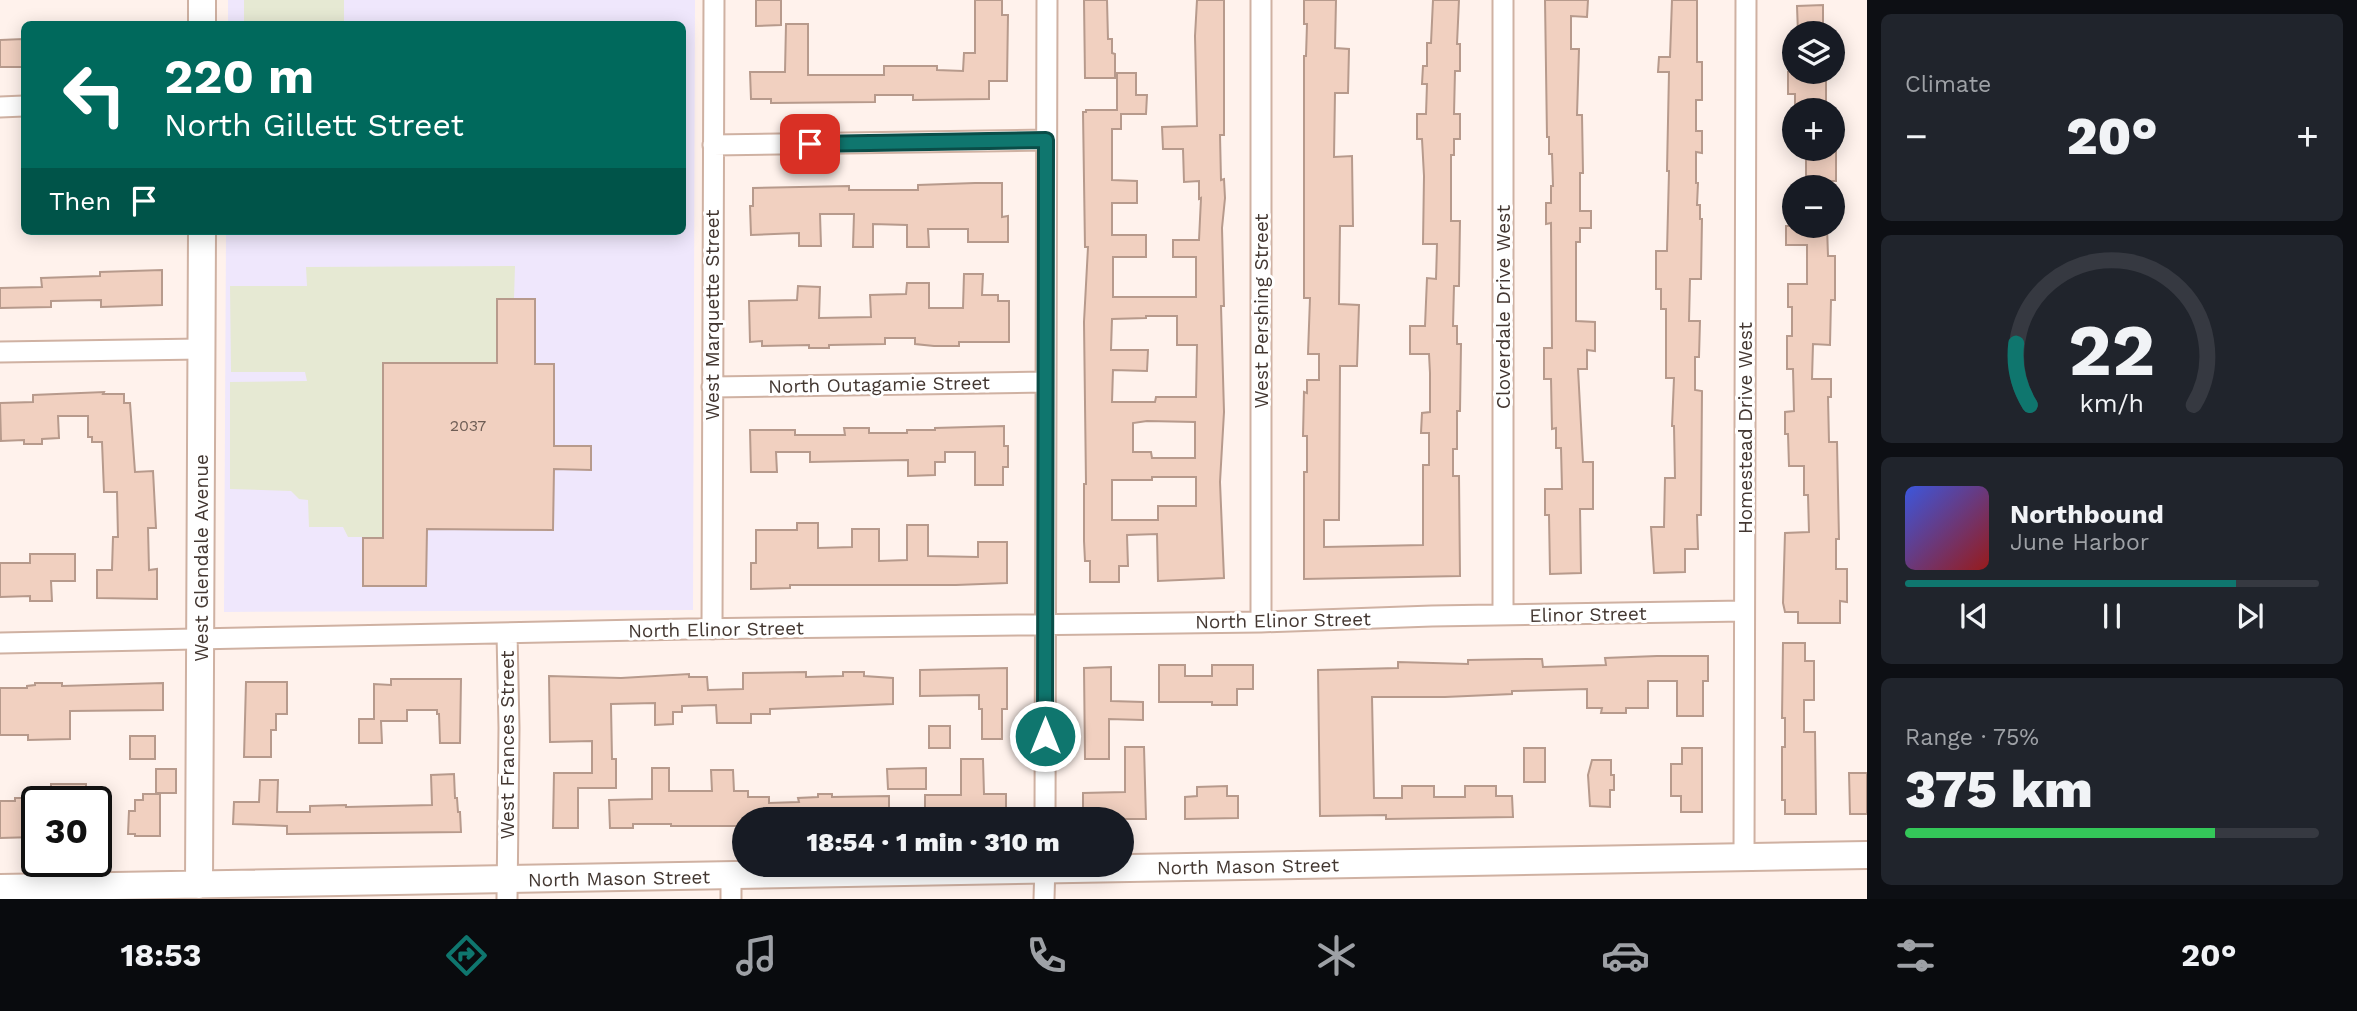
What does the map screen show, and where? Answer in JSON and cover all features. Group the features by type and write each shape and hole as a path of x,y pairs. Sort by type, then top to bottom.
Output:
{"main road":[{"path":"202,0 202,21"},
{"name":"West Glendale Avenue","path":"199,885 202,235"},
{"name":"North Mason Street","path":"1134,866 1867,855"},
{"name":"North Mason Street","path":"7,892 199,885 248,892 731,887 888,877"}],"street":[{"name":"West Marquette Street","path":"712,629 714,0"},
{"path":"1045,807 1047,0"},
{"name":"West Pershing Street","path":"1261,0 1261,622"},
{"name":"Cloverdale Drive West","path":"1503,0 1503,615"},
{"name":"Homestead Drive West","path":"1744,856 1746,0"},
{"path":"0,107 21,106"},
{"path":"713,145 1046,140"},
{"path":"0,352 201,349"},
{"name":"North Outagamie Street","path":"712,387 1045,382"},
{"name":"Elinor Street","path":"1432,616 1744,611"},
{"name":"North Elinor Street","path":"0,643 712,629 1261,622 1432,616"},
{"name":"West Frances Street","path":"507,633 507,889"},
{"path":"1044,877 1044,899"}],"shaded area":[{"path":"228,0 695,0 693,610 224,612 226,235 686,235 686,21 228,21"}],"green space":[{"path":"244,0 344,0 344,21 244,21"},
{"path":"515,266 514,298 497,298 497,355 502,363 383,364 383,537 348,537 343,527 309,527 308,500 299,499 291,491 230,489 230,382 307,381 305,372 231,372 230,286 307,286 306,267"}],"building":[{"path":"756,0 781,0 781,25 756,26"},
{"path":"975,0 1002,0 1002,15 1008,15 1007,81 989,81 989,99 913,100 913,95 875,95 875,102 771,103 771,99 751,99 750,72 785,72 786,24 808,24 808,75 884,75 884,66 937,66 937,70 963,71 964,53 975,53"},
{"path":"1084,0 1107,0 1108,39 1112,39 1112,53 1115,54 1115,78 1085,78"},
{"path":"1197,0 1224,0 1224,135 1220,135 1221,180 1224,179 1225,198 1222,228 1224,306 1221,306 1224,412 1220,482 1224,578 1158,581 1157,534 1127,535 1128,566 1119,566 1119,582 1090,582 1090,561 1085,561 1084,541 1084,322 1088,247 1085,247 1083,112 1117,110 1117,73 1136,73 1136,95 1147,95 1146,114 1121,114 1121,129 1112,129 1112,180 1137,181 1137,203 1112,203 1112,235 1146,235 1146,257 1113,257 1113,297 1196,297 1196,257 1173,257 1173,240 1199,240 1199,181 1184,182 1183,149 1163,149 1162,127 1197,126","holes":["1177,316 1177,345 1197,345 1196,397 1156,397 1155,402 1112,402 1113,370 1147,371 1148,350 1111,350 1112,319","1195,422 1195,458 1152,458 1151,452 1133,452 1133,423","1152,477 1196,477 1196,506 1158,506 1158,520 1112,520 1112,480 1152,480"]},
{"path":"1304,0 1336,0 1335,48 1349,49 1348,93 1335,93 1334,157 1352,156 1353,226 1340,226 1339,304 1359,305 1357,366 1340,366 1339,520 1324,520 1324,547 1423,545 1423,465 1429,465 1429,433 1421,433 1422,413 1430,412 1429,354 1410,354 1410,326 1425,326 1427,278 1436,279 1437,244 1423,244 1424,176 1422,139 1417,139 1417,114 1426,114 1427,84 1422,84 1423,66 1427,66 1427,43 1431,43 1433,0 1459,0 1457,44 1460,44 1460,71 1455,71 1454,114 1460,114 1460,139 1454,139 1454,155 1451,155 1451,221 1460,221 1459,286 1454,286 1453,326 1457,326 1457,344 1461,344 1460,411 1457,411 1457,449 1453,449 1453,476 1459,476 1460,576 1304,579 1304,472 1307,472 1307,436 1303,436 1304,392 1307,393 1307,380 1319,380 1319,354 1308,354 1310,298 1304,298 1304,56 1307,24 1304,24"},
{"path":"1545,0 1588,0 1587,17 1571,16 1571,49 1579,49 1577,115 1582,115 1583,173 1580,173 1580,211 1591,211 1591,228 1580,228 1580,242 1576,242 1576,321 1595,322 1595,351 1587,350 1587,369 1578,369 1583,462 1593,462 1593,509 1580,509 1581,573 1550,574 1549,515 1545,515 1545,489 1562,489 1561,448 1556,448 1556,428 1552,429 1551,379 1544,379 1544,348 1552,348 1551,223 1546,224 1546,203 1551,203 1553,186 1552,154 1549,154 1547,137"},
{"path":"1672,0 1697,0 1697,62 1702,62 1702,100 1696,100 1696,131 1702,131 1702,153 1696,152 1697,205 1700,205 1702,219 1701,279 1690,279 1689,321 1700,321 1699,357 1695,357 1695,390 1702,391 1701,515 1697,515 1698,549 1685,549 1685,572 1654,573 1651,527 1664,527 1665,478 1675,478 1672,426 1674,378 1666,378 1666,309 1661,309 1661,289 1656,289 1656,251 1667,251 1669,171 1669,72 1658,72 1659,57 1670,57"},
{"path":"1823,5 1823,21 1798,21 1797,6"},
{"path":"21,39 21,67 0,67 0,40"},
{"path":"1788,84 1826,84 1826,98 1795,98 1795,94 1788,94"},
{"path":"1806,161 1836,161 1836,175 1806,175"},
{"path":"1002,183 1002,217 1008,216 1008,242 968,242 968,229 928,229 929,247 907,247 907,225 873,224 873,247 853,247 854,214 820,214 821,246 799,246 799,233 751,235 750,206 753,206 753,188 849,186 849,190 918,190 918,185"},
{"path":"1786,238 1827,238 1828,256 1835,256 1835,300 1831,300 1830,345 1813,344 1812,379 1831,379 1831,397 1828,397 1829,442 1837,442 1839,539 1836,539 1836,569 1847,569 1847,602 1840,601 1840,623 1798,623 1798,612 1785,612 1783,603 1785,533 1809,532 1808,495 1804,495 1804,466 1789,466 1788,434 1785,434 1785,412 1794,411 1793,369 1787,369 1787,336 1792,336 1792,307 1788,307 1788,284 1807,284 1807,245 1786,245"},
{"path":"162,270 162,305 101,307 101,300 51,301 51,307 0,308 0,288 42,287 41,278"},
{"path":"964,274 983,274 982,295 998,295 998,301 1009,301 1009,342 959,342 959,346 934,346 915,344 915,338 885,338 885,344 809,348 809,345 762,346 762,341 750,342 749,301 797,300 798,286 820,287 819,318 871,317 870,295 906,294 907,283 929,283 929,308 963,308"},
{"path":"497,299 535,299 535,364 554,364 554,446 591,446 591,470 554,469 553,530 427,529 426,586 363,586 363,538 383,538 383,363 497,363"},
{"path":"104,392 103,394 124,394 124,403 130,403 135,472 153,471 156,528 148,528 149,570 157,569 157,599 97,598 97,570 112,570 113,537 118,537 117,492 104,492 102,442 92,442 92,437 88,437 88,416 58,416 59,438 42,439 42,444 24,444 24,440 1,441 0,403 33,402 33,395"},
{"path":"1004,426 1008,467 1003,467 1003,485 975,485 975,452 945,452 945,462 935,462 935,475 908,476 908,460 810,462 810,452 776,452 777,472 751,472 750,430 795,430 795,435 845,435 844,428 869,428 869,433 907,433 907,430"},
{"path":"797,523 818,523 818,548 852,547 852,529 879,529 879,561 907,560 907,525 928,525 928,556 978,557 978,542 1007,542 1007,583 790,585 790,588 751,589 751,563 756,563 756,530 797,530"},
{"path":"30,554 75,554 75,581 51,581 52,601 30,601 30,596 0,597 0,563 30,563"},
{"path":"1783,643 1805,643 1805,661 1814,661 1814,700 1804,700 1804,732 1815,732 1816,814 1785,814 1785,800 1782,800 1782,747 1785,747 1785,718 1782,718"},
{"path":"1708,656 1708,681 1703,681 1703,716 1677,716 1677,681 1648,681 1648,708 1626,708 1626,713 1601,713 1602,708 1587,708 1587,689 1512,691 1512,694 1445,697 1372,697 1374,798 1402,798 1402,786 1434,786 1434,797 1465,797 1465,786 1496,786 1496,796 1512,796 1513,817 1386,819 1386,815 1320,816 1318,670 1398,668 1398,662 1468,664 1468,660 1542,659 1543,667 1606,665 1605,658"},
{"path":"1159,665 1185,665 1185,676 1212,676 1212,665 1253,665 1253,689 1237,689 1237,705 1159,702"},
{"path":"1111,667 1111,701 1143,702 1143,720 1109,719 1109,759 1085,759 1084,668"},
{"path":"1007,668 1007,709 1002,709 1002,739 982,739 979,695 920,696 920,670"},
{"path":"806,672 806,677 843,676 843,672 864,672 864,676 893,678 893,704 770,709 770,714 751,714 751,723 717,723 716,705 682,706 682,712 673,712 673,724 655,725 655,703 611,704 612,759 616,759 616,788 578,788 578,828 553,828 554,773 592,773 592,741 550,742 549,676 621,678 689,674 689,677 707,677 708,690 743,689 743,673"},
{"path":"391,679 461,679 460,743 440,743 437,710 407,710 407,721 381,721 382,743 359,743 359,719 374,719 374,684 391,685"},
{"path":"246,682 287,682 287,714 276,714 276,730 271,730 271,757 244,757"},
{"path":"35,683 62,683 62,686 163,683 163,710 70,711 70,739 28,740 28,735 0,735 0,688 27,688"},
{"path":"929,726 950,726 950,748 929,748"},
{"path":"130,736 155,736 155,759 130,759"},
{"path":"1125,747 1144,747 1146,819 1134,819 1134,807 1083,807 1083,793 1125,792"},
{"path":"1524,748 1545,748 1545,782 1524,782"},
{"path":"1682,748 1702,748 1702,812 1681,812 1681,796 1671,796 1671,764 1682,764"},
{"path":"961,759 983,759 984,794 1006,794 1006,807 925,807 925,795 961,795"},
{"path":"1592,760 1611,760 1614,790 1610,790 1610,807 1590,806 1588,775"},
{"path":"652,768 669,768 669,791 712,791 711,770 733,770 734,791 748,791 748,797 769,797 769,803 799,802 798,798 832,794 832,797 889,796 889,807 732,807 732,826 633,824 633,828 610,828 609,800 652,799"},
{"path":"926,768 926,789 888,789 887,769"},
{"path":"156,769 176,769 176,793 156,793"},
{"path":"1849,773 1867,773 1867,814 1850,814"},
{"path":"454,774 461,832 287,834 287,826 233,824 234,802 259,802 260,780 278,780 277,812 310,812 310,806 432,805 431,775"},
{"path":"51,784 86,784 86,786"},
{"path":"1227,786 1227,796 1238,796 1238,818 1185,819 1185,797 1197,796 1197,787"},
{"path":"143,794 160,794 160,836 128,834 129,811 135,811 135,800 143,800"},
{"path":"15,798 21,798 21,837 0,838 0,801 15,801"}],"route":[{"path":"810,144 1046,140 1045,736"}]}
